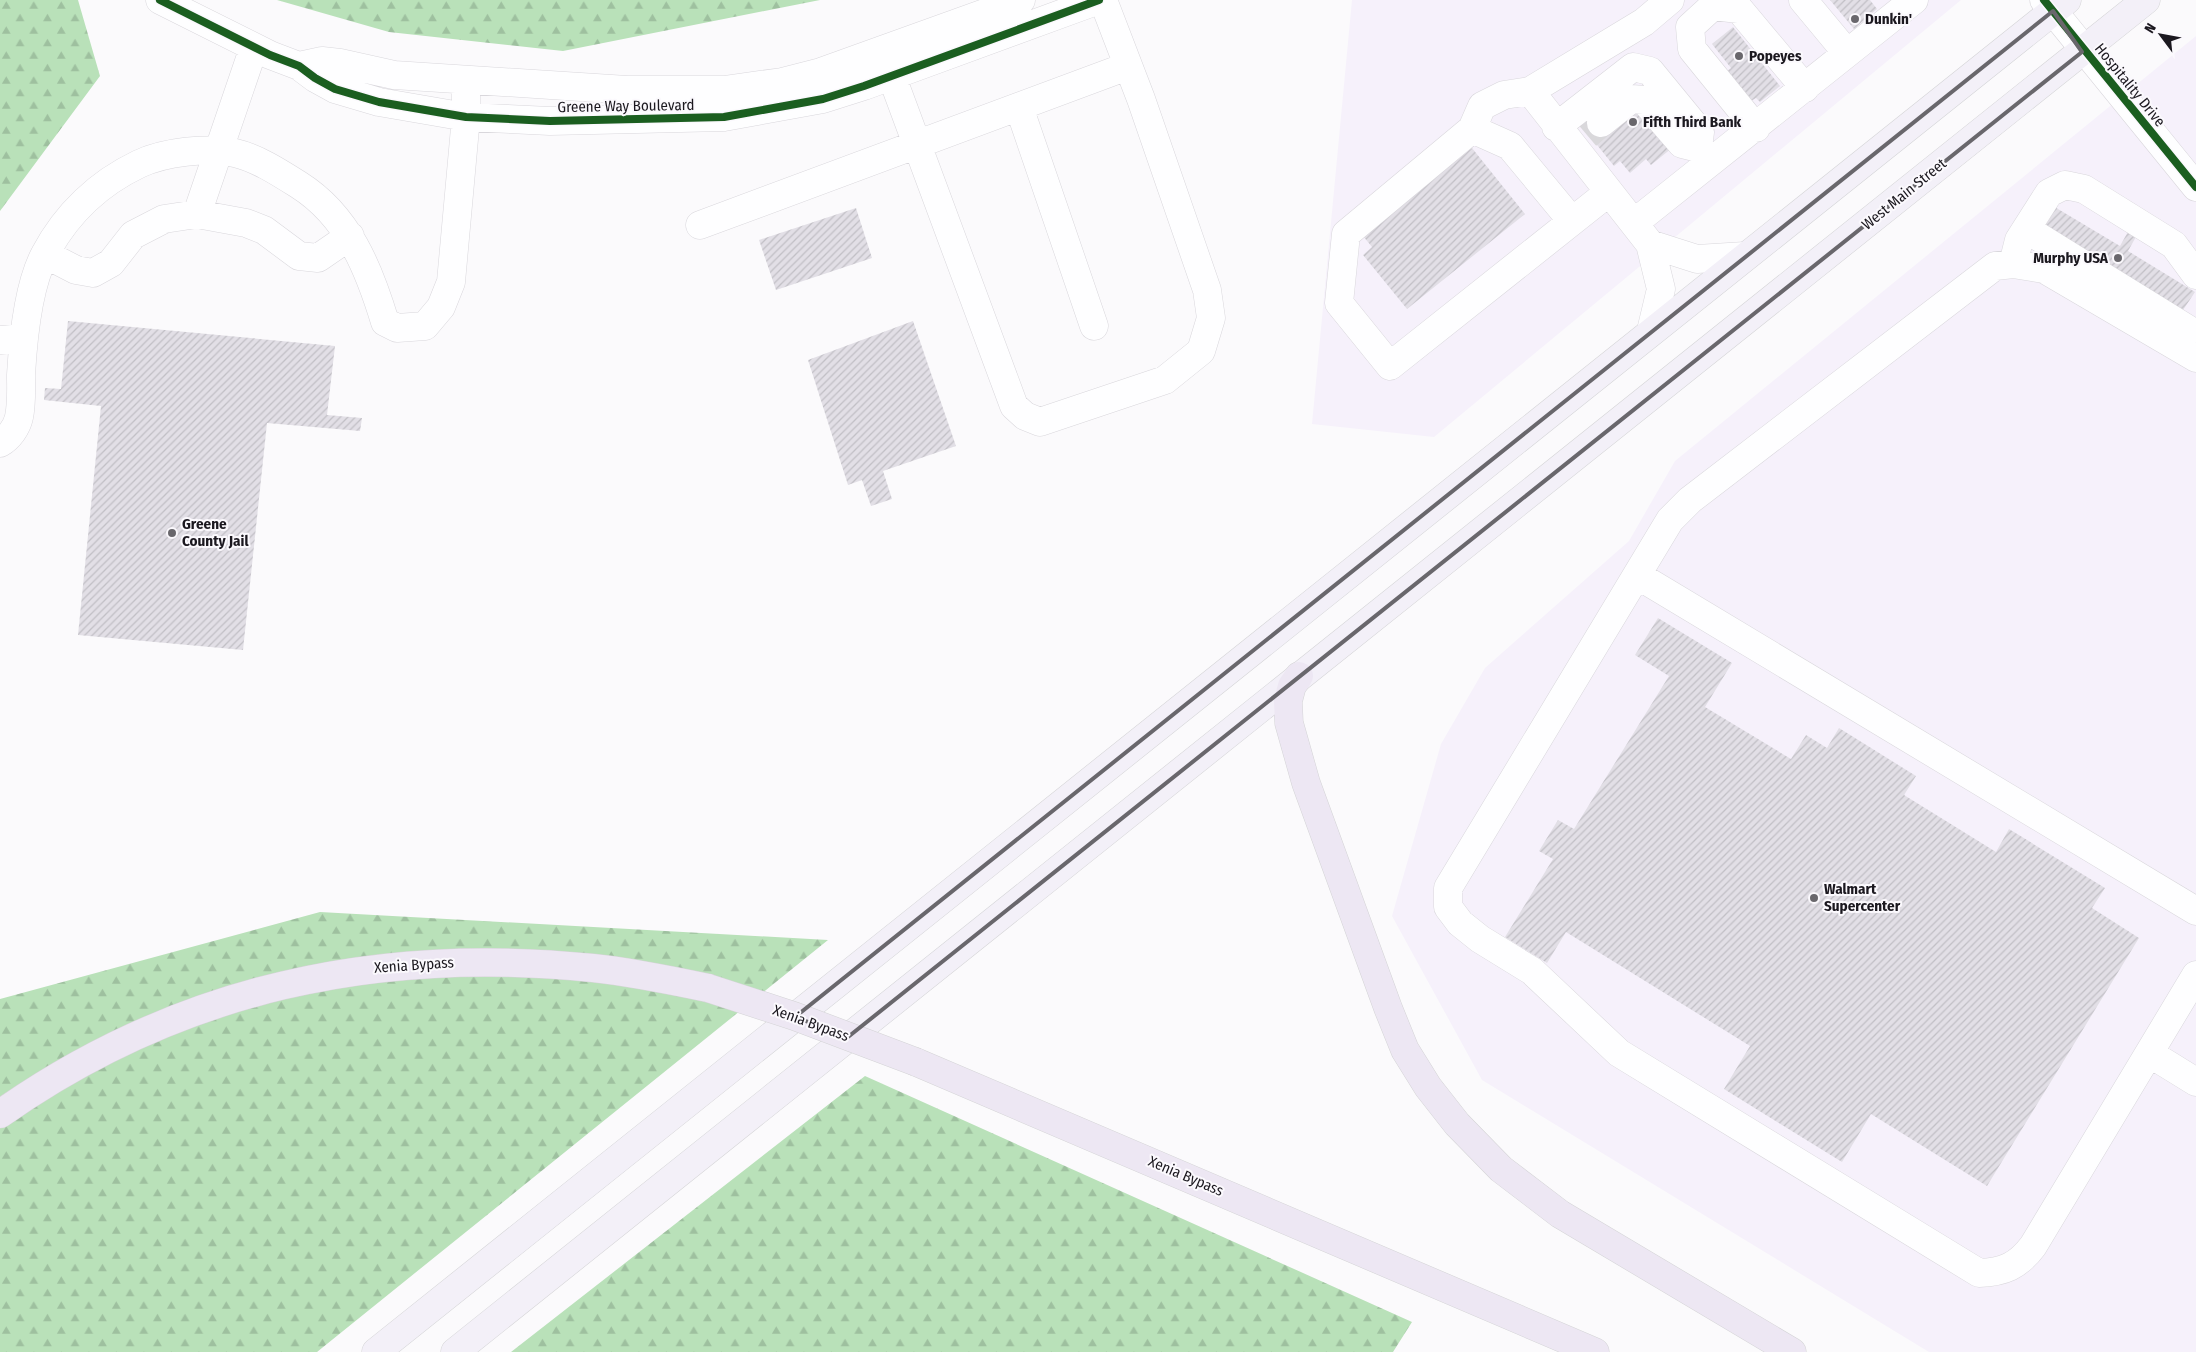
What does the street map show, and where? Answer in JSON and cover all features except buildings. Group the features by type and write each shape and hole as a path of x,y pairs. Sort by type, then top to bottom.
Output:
{"highway":[{"path":"1299,676 1292,686 1288,708 1289,723 1300,766 1328,848 1388,1008 1405,1050 1428,1087 1457,1124 1501,1169 1560,1214 1792,1352"},
{"name":"Xenia Bypass","path":"0,1114 43,1086 107,1050 146,1031 240,996 332,974 372,968 440,962 526,962 622,972 708,988 794,1016 916,1062 1596,1352"}],"main road":[{"name":"West Main Street","path":"455,1352 2146,0"},
{"path":"376,1352 1745,256 2055,4"}],"street":[{"name":"Greene Way Boulevard","path":"160,0 262,51 299,66 335,89 379,102 466,116 550,121 724,117 823,99 892,76 1099,0"},
{"path":"882,50 1014,406 1025,416 1040,422 1165,380 1201,351 1211,318 1207,290 1103,0"},
{"path":"1609,192 1390,366 1339,302 1346,234 1472,129 1482,106 1504,95 1530,92 1644,22 1670,0"},
{"path":"1803,0 1847,53"},
{"name":"Greene Way Boulevard","path":"299,66 322,61 340,63 394,76 626,90 724,90 782,82 821,72 1016,1"},
{"path":"1016,1 1022,28"},
{"name":"Hospitality Drive","path":"2055,4 2084,50 2196,187"},
{"path":"1642,234 1704,156 1756,128 1847,53 1897,5"},
{"path":"1756,128 1692,49 1690,27 1697,8 1713,6 1739,9 1805,88"},
{"path":"205,216 262,51"},
{"path":"700,226 1128,66"},
{"path":"1579,133 1633,67 1650,71 1700,132 1704,156"},
{"path":"0,443 14,430 19,418 12,339 34,289 45,254 82,200 121,172 155,156 227,153 279,172 306,190 331,211 350,236 371,276 385,322 397,328 425,326 441,307 451,282 466,116 466,80"},
{"path":"1530,92 1579,133 1609,192 1642,234 1661,289 1651,331"},
{"path":"1579,133 1631,99 1644,100 1682,144 1704,156"},
{"path":"1019,107 1094,326"},
{"path":"1472,129 1510,146 1572,221"},
{"path":"2013,264 2019,240 2049,193 2065,185 2084,189 2174,244 2196,275"},
{"path":"45,254 76,270 93,273 110,263 133,235 164,219 205,216 246,222 264,230 299,256 318,258 350,236"},
{"path":"2026,229 2190,338"},
{"path":"1642,234 1697,259 1745,256"},
{"path":"2190,338 2044,269 2013,264 1995,266 1690,500 1670,520 1448,888 1448,908 1460,923 1480,939 1532,971 1619,1053 1979,1273 1996,1272 2022,1260 2196,975"},
{"path":"1637,575 2196,911"},
{"path":"2149,1053 2196,1082"}],"highlighted area":[{"path":"2053,11 2082,52 848,1037 795,1017"}],"shaded area":[{"path":"1352,0 1961,0 1434,437 1312,424"},
{"path":"2196,36 2196,1352 1929,1352 1482,1080 1392,916 1441,744 1485,668 1629,541 1675,461"}],"green space":[{"path":"0,0 78,0 100,76 0,211"},
{"path":"277,0 820,0 563,51 389,32"},
{"path":"320,912 828,940 317,1352 0,1352 0,999"},
{"path":"865,1076 1412,1322 1393,1352 511,1352"}],"tunnel":[{"path":"1587,135 1601,123"}],"cycle path":[{"path":"160,0 270,55 299,66 335,89 379,102 466,117 550,121 724,117 823,99 864,86 1099,0"},
{"path":"2044,0 2196,187"}],"place":[{"name":"Dunkin'","path":"1855,19"},
{"name":"Popeyes","path":"1739,56"},
{"name":"Fifth Third Bank","path":"1633,122"},
{"name":"Murphy USA","path":"2118,258"},
{"name":"Greene County Jail","path":"172,533"},
{"name":"Walmart Supercenter","path":"1814,898"}]}
